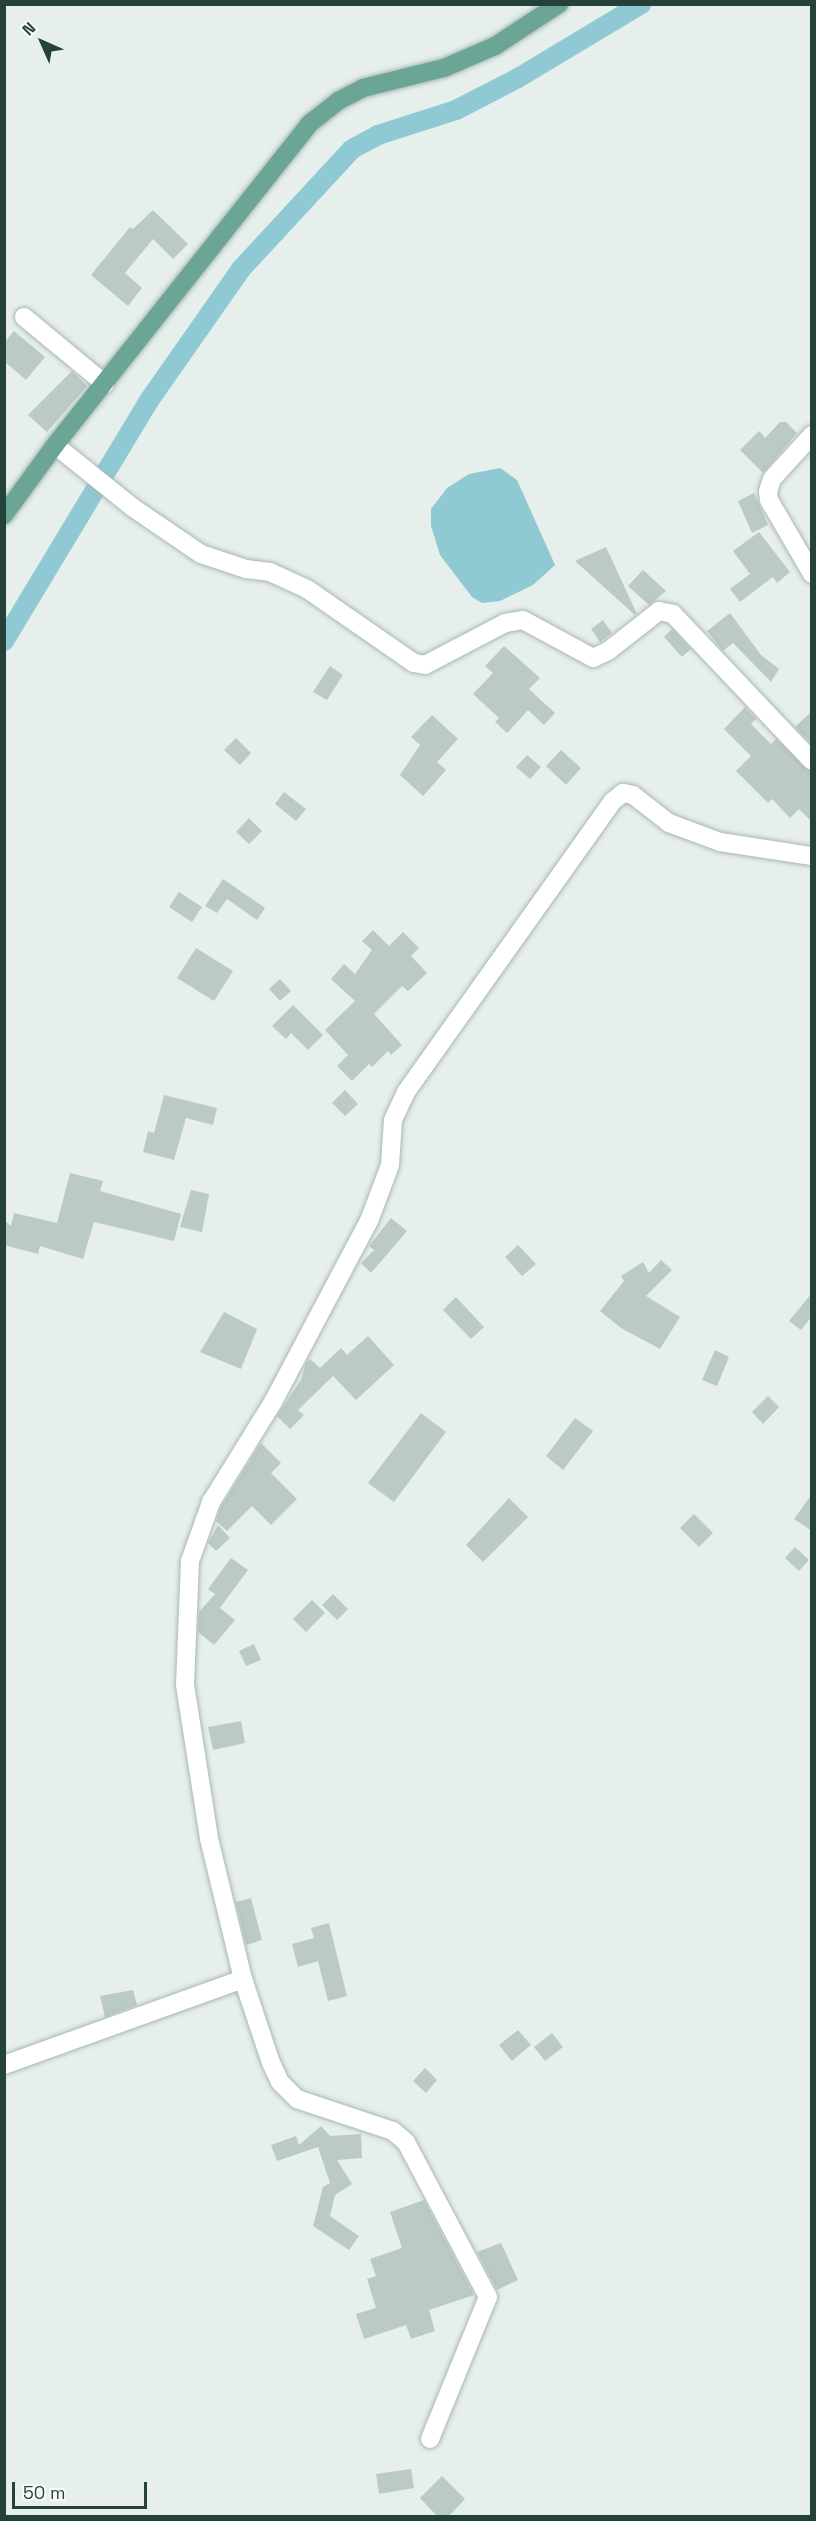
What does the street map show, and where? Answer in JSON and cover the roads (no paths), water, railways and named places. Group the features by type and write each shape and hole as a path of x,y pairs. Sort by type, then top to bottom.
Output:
{"main road":[{"path":"4,515 55,446 309,124 331,106 363,88 444,68 495,46 559,4"}],"street":[{"path":"24,317 105,384"},
{"path":"812,435 772,479 768,491 769,500 812,574"},
{"path":"55,446 132,507 201,554 230,565 270,572 307,589 414,663 425,665 505,623 523,620 593,658 659,611 673,614 812,762"},
{"path":"430,2439 486,2305 482,2281 406,2142 393,2131 297,2099 280,2082 243,1978 209,1838 185,1686 190,1561 211,1502 273,1402 369,1221 388,1173 393,1120 406,1092 604,812 623,793 633,795 652,812 689,832 720,842 812,856"},
{"path":"4,2066 243,1978"}],"water":[{"path":"500,468 517,480 555,565 533,585 500,601 482,603 472,597 440,555 431,526 431,509 447,488 469,474"}],"waterway":[{"path":"4,641 148,402 241,269 352,149 378,135 456,110 518,78 641,4"}]}
